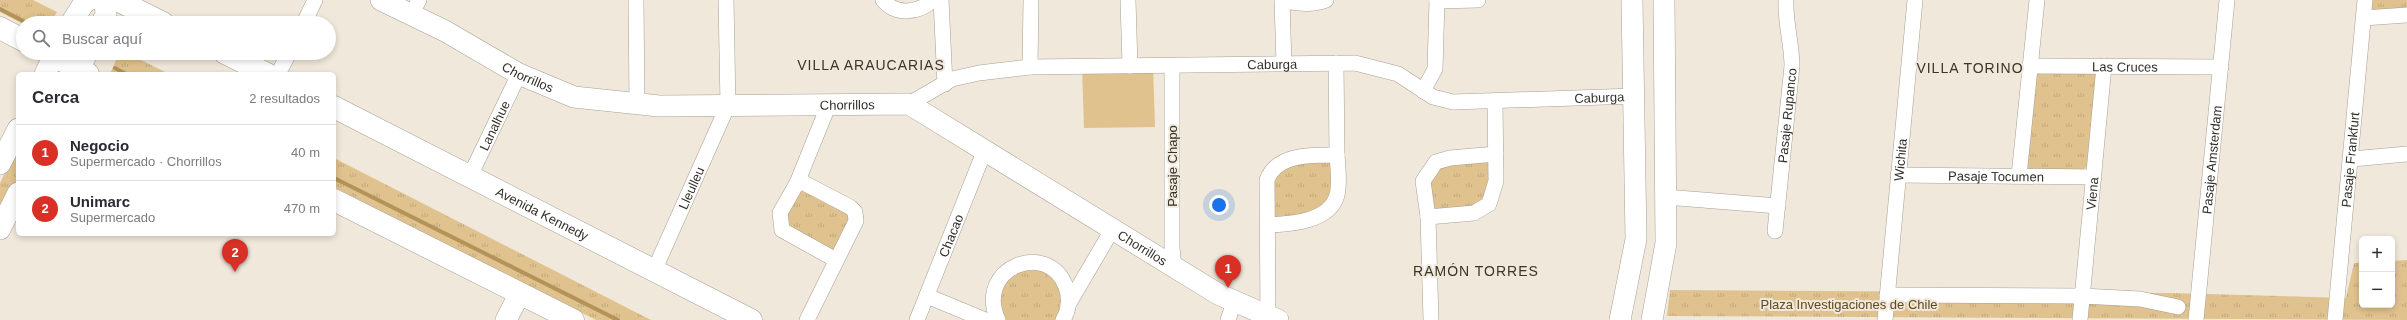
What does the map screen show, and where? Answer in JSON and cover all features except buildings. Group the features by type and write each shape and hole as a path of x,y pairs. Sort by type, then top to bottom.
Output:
{"main road":[{"path":"117,0 149,16"},
{"path":"0,28 16,36"},
{"path":"54,60 83,68"},
{"path":"238,60 263,72"},
{"name":"Avenida Kennedy","path":"336,109 752,320"},
{"path":"336,201 573,320"}],"street":[{"path":"75,16 84,3 89,0"},
{"path":"105,16 106,0"},
{"path":"307,16 315,0"},
{"name":"Chorrillos","path":"381,0 415,7 445,31 519,74 574,97 637,105 909,104 984,152 1174,267 1231,311 1273,318"},
{"path":"636,0 637,105"},
{"path":"726,0 728,104"},
{"path":"883,0 895,9 906,11 917,10 932,0"},
{"path":"941,0 945,84"},
{"path":"1030,68 1031,0"},
{"path":"1128,0 1130,66"},
{"path":"1284,64 1282,0 1300,4 1318,3 1326,0"},
{"path":"1423,92 1435,69 1437,1 1478,0"},
{"path":"1620,320 1632,268 1636,239 1632,0"},
{"path":"1652,320 1666,243 1664,0"},
{"name":"Pasaje Rupanco","path":"1776,231 1792,66 1792,48 1786,17 1786,0"},
{"name":"Wichita","path":"1885,320 1915,0"},
{"path":"2019,176 2037,0"},
{"name":"Pasaje Amsterdam","path":"2196,320 2227,0"},
{"name":"Pasaje Frankfurt","path":"2335,320 2352,159 2365,0"},
{"path":"2364,18 2407,15"},
{"path":"279,72 285,60"},
{"path":"1268,225 1299,223 1317,216 1332,205 1338,190 1336,63"},
{"name":"Caburga","path":"909,104 952,79 979,73 1030,68 1336,63 1355,63 1398,74 1432,97 1453,102 1495,102 1634,96"},
{"name":"Pasaje Chapo","path":"1172,66 1172,248 1174,267"},
{"name":"Las Cruces","path":"2030,66 2221,67"},
{"name":"Viena","path":"2080,320 2104,66"},
{"name":"Lanalhue","path":"470,176 519,74"},
{"path":"1428,217 1474,213 1489,204 1496,181 1495,102"},
{"name":"Lleulleu","path":"654,270 728,104"},
{"path":"829,104 797,183 780,214 782,230 836,260"},
{"path":"0,164 16,133"},
{"name":"Chacao","path":"917,320 984,152"},
{"path":"1431,320 1428,217 1423,182 1436,162 1450,158 1496,154"},
{"path":"2352,159 2407,154"},
{"path":"1273,318 1267,180 1275,166 1286,160 1337,155"},
{"name":"Pasaje Tocumen","path":"1898,175 2094,177"},
{"path":"797,183 804,183 850,207 855,212 856,221 807,320"},
{"path":"1665,197 1778,206"},
{"path":"0,230 9,203"},
{"path":"1063,320 1068,305 1112,230"},
{"path":"998,320 993,308 993,296 996,284 1002,274 1012,267 1023,263 1041,264 1057,272 1066,288 1068,305"},
{"path":"506,320 520,293"},
{"path":"1887,295 2082,296 2149,300 2178,307"},
{"path":"927,296 984,320"}],"green space":[{"path":"0,0 33,0 57,12 55,16 16,16 16,20 0,12"},
{"path":"2372,0 2407,0 2407,12 2372,17"},
{"path":"116,60 141,60 165,72 111,72"},
{"path":"1153,66 1155,127 1084,128 1082,67"},
{"path":"2048,70 2090,70 2096,74 2090,164 2084,169 2030,170 2026,164 2035,75"},
{"path":"16,151 16,185 0,217 0,183"},
{"path":"336,159 651,320 596,320 336,188"},
{"path":"1489,159 1488,183 1478,205 1430,211 1431,182 1435,171 1439,166"},
{"path":"1332,160 1332,178 1327,201 1321,207 1313,211 1273,220 1274,175 1288,164"},
{"path":"799,187 852,214 835,255 785,227 783,214"},
{"name":"Plaza Investigaciones de Chile","path":"2407,260 2407,320 1667,316 1670,290 2171,293 2346,298 2354,263 2359,263 2359,308 2395,308 2395,261"},
{"path":"1039,270 1053,280 1058,285 1060,290 1061,304 1056,320 1005,320 998,294 1002,285 1018,271"}],"waterway":[{"path":"0,9 16,17"},
{"path":"115,68 122,72"},
{"path":"336,179 618,320"}],"place":[{"name":"Unimarc","path":"235,272"},
{"name":"Negocio","path":"1228,288"}],"district":[{"name":"VILLA ARAUCARIAS","path":"871,65"},
{"name":"VILLA TORINO","path":"1970,68"},
{"name":"RAMÓN TORRES","path":"1476,271"}]}
